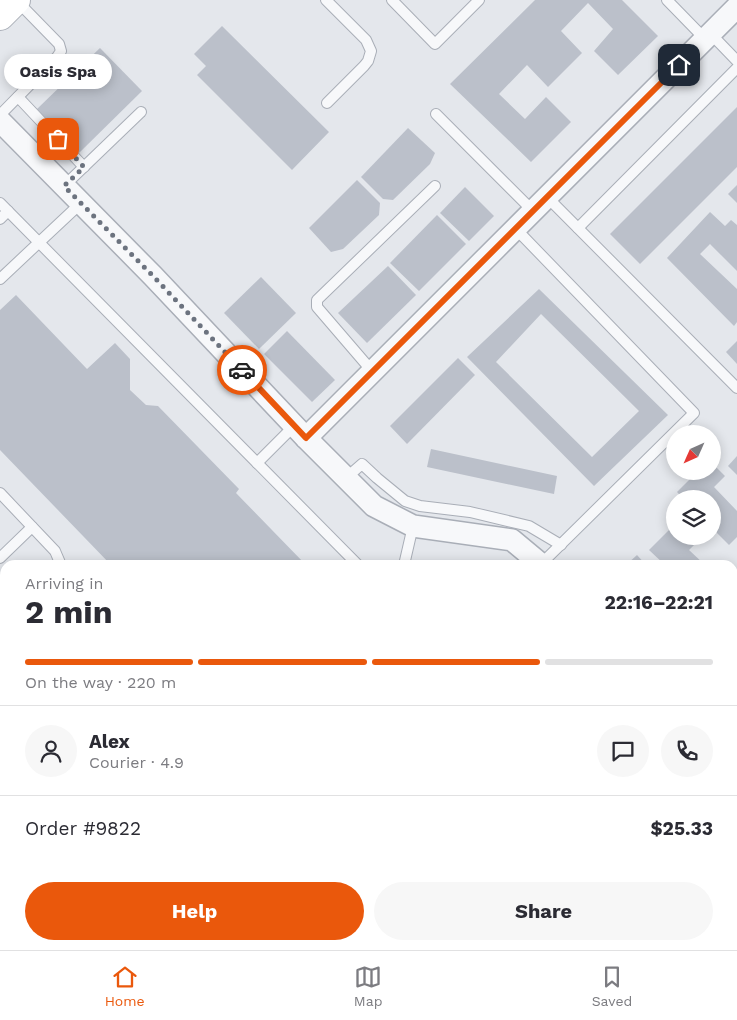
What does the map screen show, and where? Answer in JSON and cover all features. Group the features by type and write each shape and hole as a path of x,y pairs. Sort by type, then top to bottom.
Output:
{"main road":[{"path":"0,16 16,0"}],"street":[{"path":"300,432 372,372 737,6"},
{"path":"0,121 153,276 300,432 374,506 413,526 512,540 536,560"}],"lane":[{"path":"0,115 61,51 59,44 16,0"},
{"path":"326,0 366,40 371,51 368,61 364,66 327,103"},
{"path":"392,0 435,44 479,0"},
{"path":"667,0 737,61"},
{"path":"732,0 737,6"},
{"path":"578,228 737,68"},
{"path":"18,97 84,167"},
{"path":"64,186 141,112"},
{"path":"436,114 540,204 578,228 737,388"},
{"path":"372,372 317,307 318,300 435,186"},
{"path":"0,279 81,203"},
{"path":"3,211 39,242 353,560"},
{"path":"515,228 694,413 547,560"},
{"path":"257,463 300,432"},
{"path":"346,478 362,464 405,501 420,506 470,512 529,526 561,545"},
{"path":"0,493 55,551 59,560"},
{"path":"0,558 32,526"},
{"path":"405,560 413,526"}],"building":[{"path":"535,0 622,0 658,36 618,75 594,51 613,29 588,3 561,31 582,53 548,87 527,65 499,94 525,119 546,97 571,122 531,162 450,84"},
{"path":"222,26 329,132 292,170 197,75 206,66 194,54"},
{"path":"100,48 142,91 79,153 37,109"},
{"path":"737,107 737,167 640,264 610,234"},
{"path":"408,128 435,153 430,164 393,200 383,199 361,177"},
{"path":"357,180 380,203 379,215 343,249 331,252 309,228"},
{"path":"737,185 737,203 728,194"},
{"path":"465,187 494,216 469,241 440,213"},
{"path":"710,212 725,226 731,220 737,225 737,271 710,244 700,254 737,289 737,322 734,326 667,258"},
{"path":"437,215 466,244 419,291 390,263"},
{"path":"388,266 416,295 367,343 338,313"},
{"path":"261,277 296,313 259,349 224,313"},
{"path":"539,289 668,415 594,486 467,357","holes":["541,314 639,411 592,457 496,362"]},
{"path":"16,295 87,369 115,343 130,359 130,390 146,405 158,406 239,489 236,493 301,560 106,560 0,450 0,310"},
{"path":"287,331 335,380 312,402 264,354"},
{"path":"737,341 737,364 726,352"},
{"path":"458,358 475,375 407,444 390,426"},
{"path":"431,449 557,476 554,494 427,467"},
{"path":"737,456 737,475 728,466"},
{"path":"721,472 725,476 721,480"},
{"path":"689,480 721,480 714,487 717,490 679,490"},
{"path":"721,494 737,511 737,537 729,545 721,537"},
{"path":"666,533 666,545 694,545 689,550 700,560 660,560 649,550"},
{"path":"637,555 642,560 632,560"}],"way so far":[{"path":"58,139 84,167 64,186 242,370"}],"place":[{"name":"Oasis Spa","path":"58,139"}],"route":[{"path":"242,370 306,438 679,65"}]}
